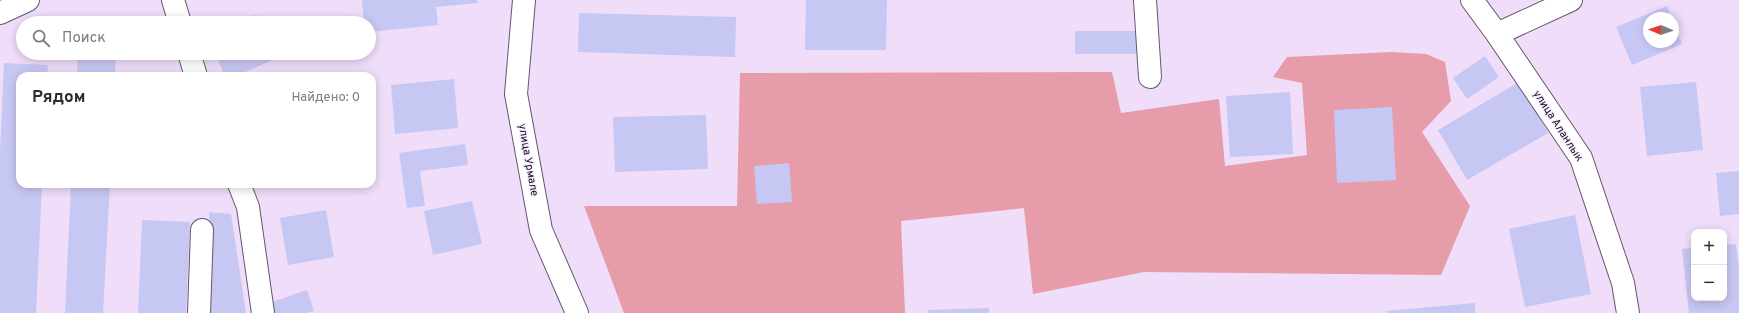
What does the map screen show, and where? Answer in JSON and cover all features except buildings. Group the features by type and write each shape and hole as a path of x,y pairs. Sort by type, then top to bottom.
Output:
{"street":[{"path":"0,12 28,0"},
{"path":"173,0 178,16"},
{"name":"улица Урмале","path":"524,0 516,94 541,230 577,313"},
{"path":"1145,0 1150,77"},
{"name":"улица Аланлык","path":"1472,0 1497,34 1581,158 1623,283 1628,313"},
{"path":"1497,34 1571,0"},
{"path":"191,60 195,72"},
{"path":"241,188 248,207 263,313"},
{"path":"199,313 202,230"}],"shaded area":[{"path":"1392,52 1426,54 1445,62 1451,101 1422,132 1470,206 1441,275 1144,272 1033,294 1024,208 901,221 905,313 624,313 584,206 737,206 740,73 1112,72 1121,113 1219,99 1225,166 1307,155 1302,83 1273,77 1287,57"}]}
